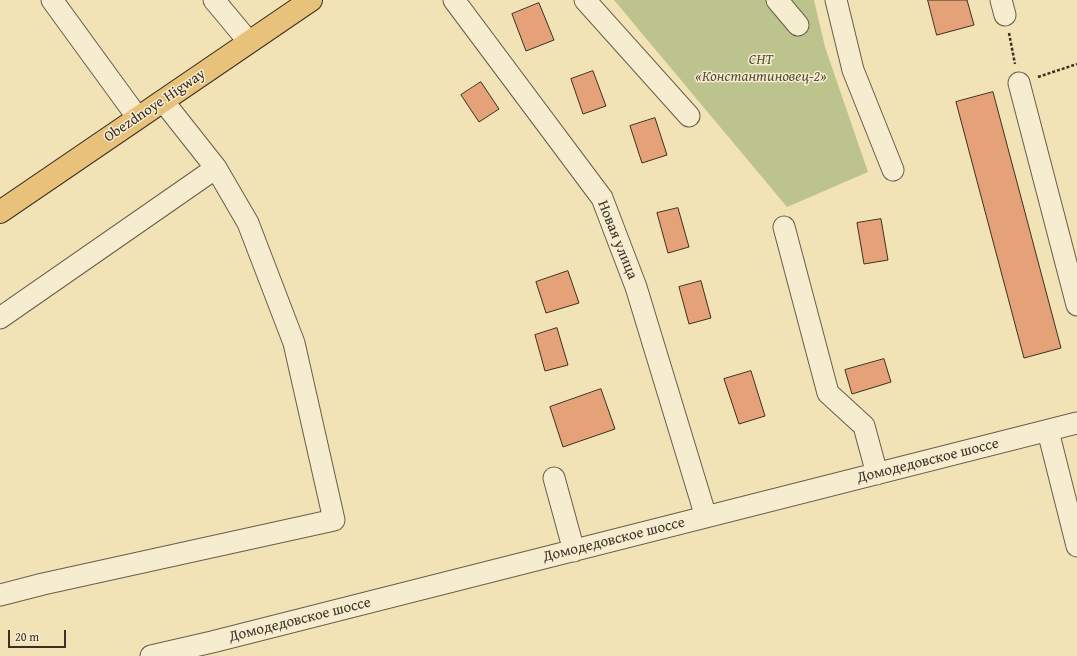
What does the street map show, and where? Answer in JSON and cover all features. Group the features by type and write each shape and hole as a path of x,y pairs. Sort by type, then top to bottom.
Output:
{"main road":[{"name":"Obezdnoye Higway","path":"0,212 311,0"}],"street":[{"path":"52,0 138,118"},
{"path":"214,0 249,42"},
{"name":"Новая улица","path":"454,0 602,198 636,287 706,517"},
{"path":"585,0 689,116"},
{"path":"777,0 798,25"},
{"path":"836,0 853,70 893,170"},
{"path":"1020,83 1077,305"},
{"path":"0,595 43,584 334,520 294,343 248,223 216,168 162,101"},
{"path":"0,318 216,168"},
{"path":"784,227 828,393 864,426 877,474"},
{"name":"Домодедовское шоссе","path":"151,656 574,551 1077,423"},
{"path":"1048,431 1077,546"},
{"path":"554,478 574,551"}],"path":[{"path":"1003,8 1020,83 1077,64"}],"green space":[{"name":"СНТ «Константиновец-2»","path":"614,0 814,0 825,47 868,172 787,207"}],"building":[{"path":"928,0 967,0 974,25 937,35"},
{"path":"539,3 554,40 526,51 512,14"},
{"path":"593,71 606,106 583,114 571,79"},
{"path":"481,82 499,109 479,122 461,95"},
{"path":"993,92 1061,348 1024,358 956,102"},
{"path":"655,118 667,155 642,163 630,126"},
{"path":"678,208 689,247 668,253 657,213"},
{"path":"881,219 888,260 864,264 857,223"},
{"path":"568,271 579,303 546,313 536,282"},
{"path":"701,281 711,318 689,324 679,287"},
{"path":"557,328 568,365 545,371 535,335"},
{"path":"884,359 891,382 852,394 845,370"},
{"path":"751,371 765,416 739,424 724,379"},
{"path":"601,389 615,429 563,447 550,407"}]}
